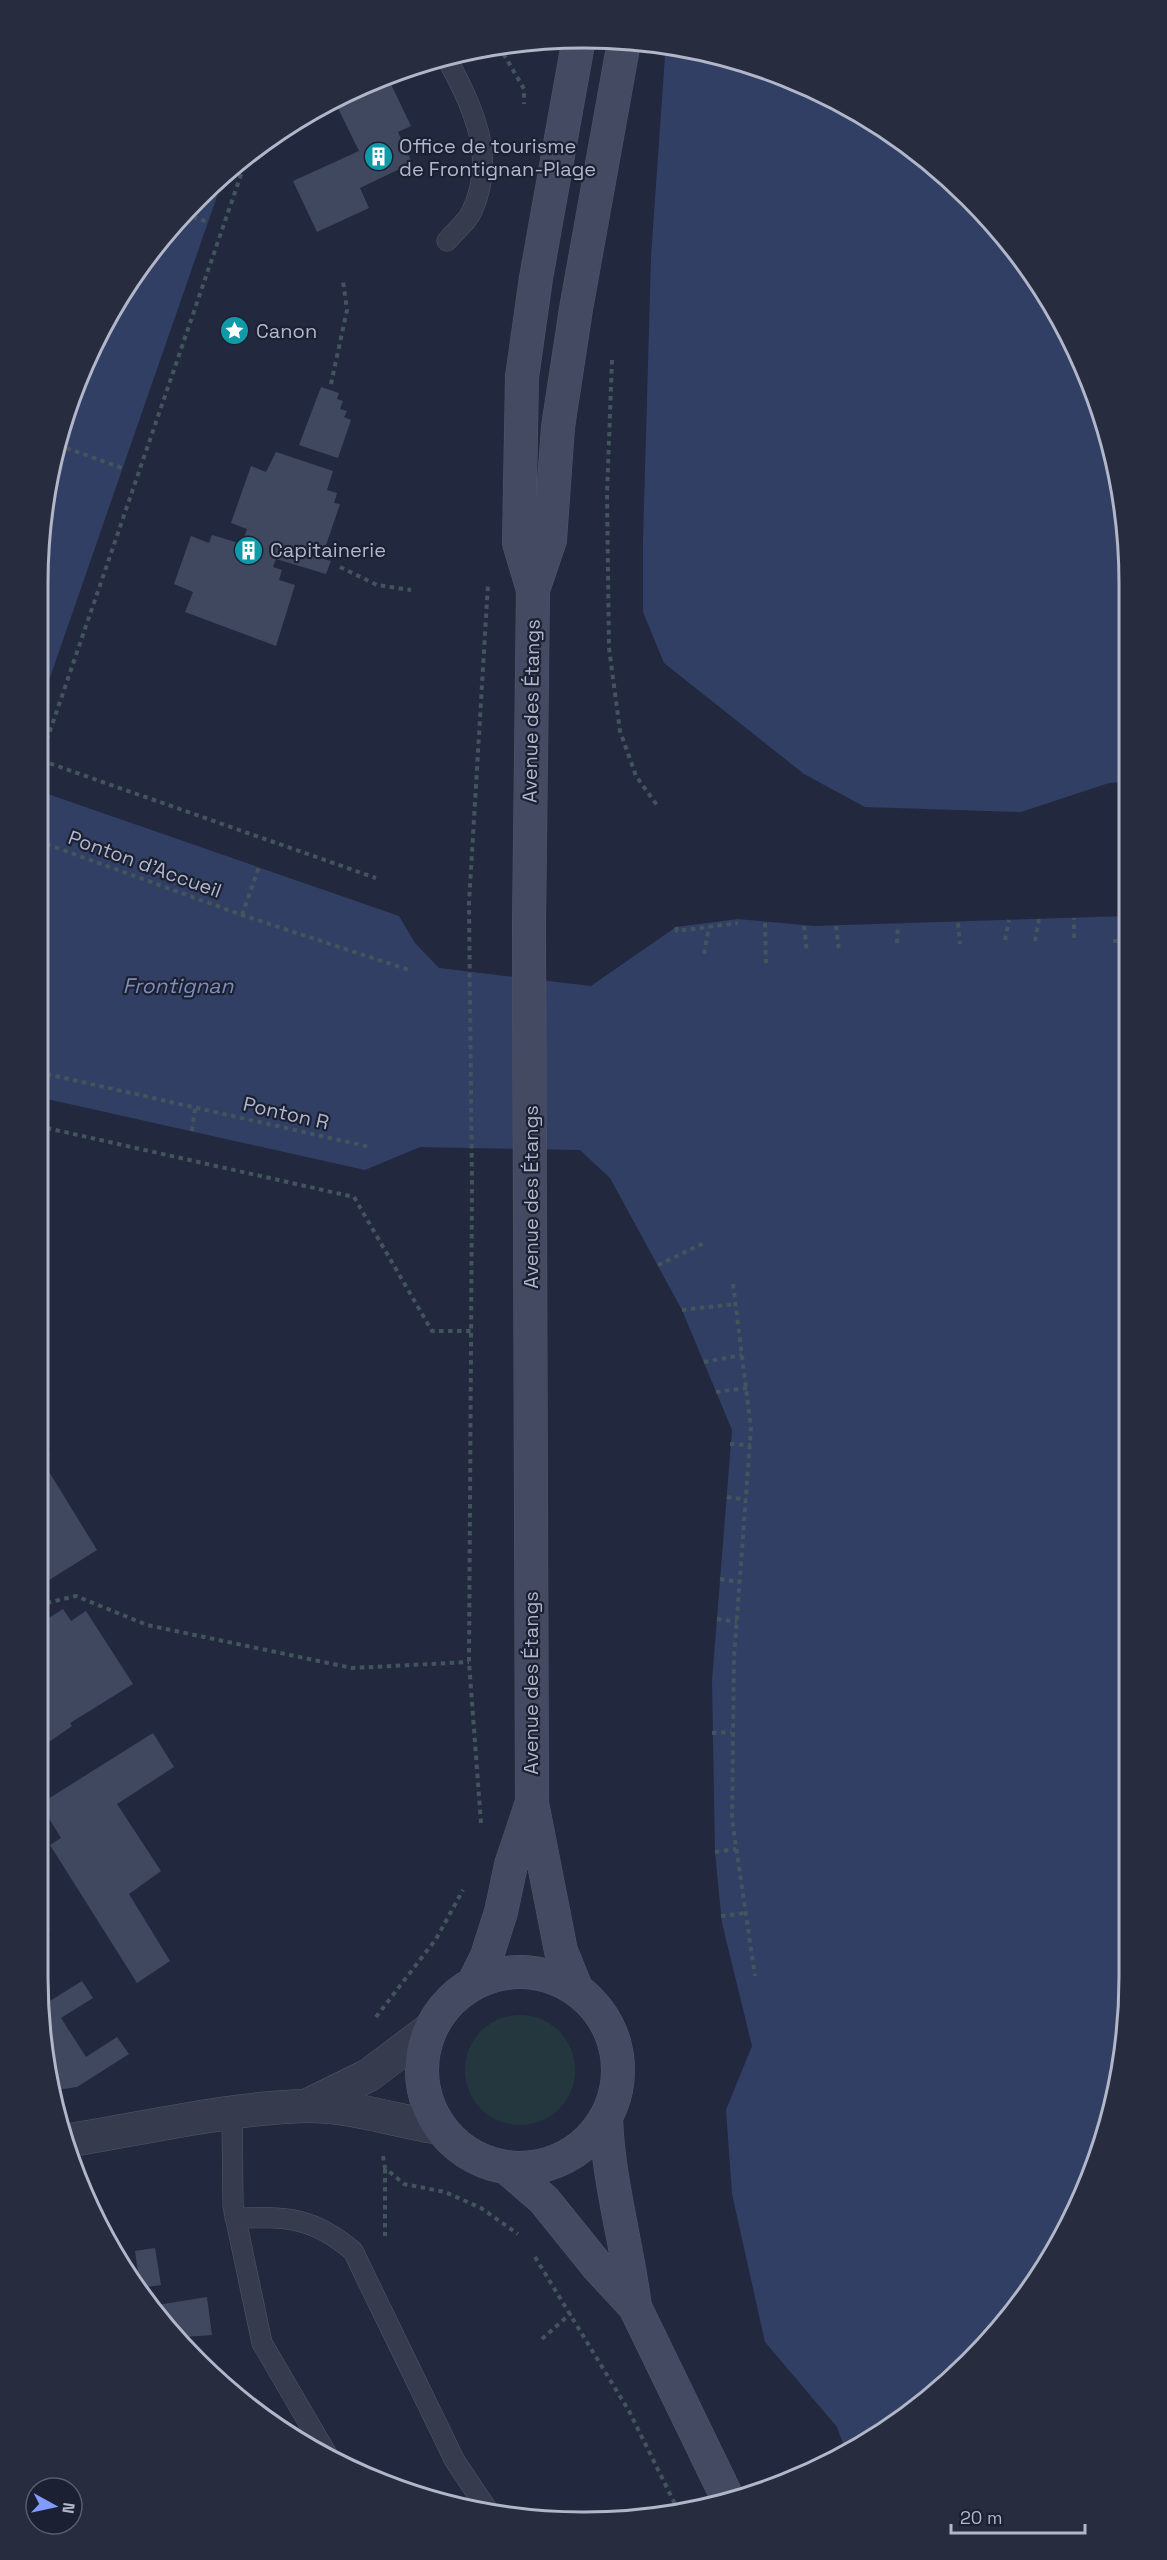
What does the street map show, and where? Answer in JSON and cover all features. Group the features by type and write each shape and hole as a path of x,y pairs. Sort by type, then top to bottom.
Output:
{"street":[{"name":"Avenue des Étangs","path":"576,1988 561,1951 532,1803 529,925 533,590 519,543 522,377 536,278 577,48"},
{"name":"Avenue des Étangs","path":"533,590 550,540 558,427 574,320 623,49"},
{"name":"Avenue des Étangs","path":"474,1982 487,1956 501,1912 511,1865 532,1803"},
{"path":"306,2106 369,2076 430,2029 456,1994 474,1982 500,1973 526,1971 553,1976 576,1988 594,2005 608,2025 616,2048 617,2084 606,2117 589,2141 565,2158 536,2167 507,2168"},
{"path":"430,2029 423,2053 422,2080 428,2105 440,2128 453,2143 470,2154 507,2168 544,2200 598,2267 635,2307 725,2493"},
{"path":"73,2140 232,2114 306,2106 347,2110 440,2128"},
{"path":"606,2117 607,2148 628,2252 635,2307"}],"lane":[{"path":"447,241 471,215 484,179 482,143 466,94 450,65"},
{"path":"232,2114 235,2218 262,2343 320,2442"},
{"path":"235,2218 289,2217 332,2232 353,2251 455,2461 483,2503"}],"path":[{"path":"48,737 242,172"},
{"path":"193,217 208,222"},
{"path":"331,384 347,310 343,281"},
{"path":"612,356 607,494 609,648 620,731 636,776 659,808"},
{"path":"65,448 122,468"},
{"path":"340,567 377,585 411,590"},
{"path":"48,763 376,878"},
{"name":"Ponton d'Accueil","path":"48,845 242,915 409,970"},
{"name":"Ponton d'Accueil","path":"242,915 259,867"},
{"path":"469,903 472,1186"},
{"path":"1074,918 1074,938"},
{"path":"1035,940 1039,919"},
{"path":"1005,940 1009,920"},
{"path":"958,922 960,944"},
{"path":"676,927 677,931 738,923"},
{"path":"765,923 766,963"},
{"path":"897,943 898,925"},
{"path":"804,926 807,953"},
{"path":"836,926 839,951"},
{"path":"704,954 709,927"},
{"path":"1113,941 1119,941"},
{"name":"Ponton R","path":"48,1074 370,1147"},
{"path":"192,1131 195,1108"},
{"path":"48,1128 354,1197 432,1331 471,1331"},
{"path":"658,1265 704,1243"},
{"path":"733,1284 752,1428 731,1732 732,1820 755,1976"},
{"path":"682,1310 736,1304"},
{"path":"704,1362 742,1355"},
{"path":"716,1392 747,1388"},
{"path":"730,1444 751,1445"},
{"path":"727,1497 747,1500"},
{"path":"720,1579 740,1582"},
{"path":"48,1603 76,1596 147,1625 352,1668 469,1662"},
{"path":"717,1619 737,1622"},
{"path":"712,1733 731,1732"},
{"path":"715,1852 736,1849"},
{"path":"721,1916 746,1914"},
{"path":"385,2168 385,2239"},
{"path":"542,2339 571,2313"}],"shaded area":[{"path":"520,2015 541,2019 559,2031 571,2049 575,2070 571,2091 559,2109 541,2121 520,2125 499,2121 481,2109 469,2091 465,2070 469,2049 481,2031 499,2019"}],"water":[{"path":"665,56 688,58 756,76 820,103 881,138 937,181 962,205 986,230 1029,286 1064,347 1078,379 1091,411 1109,479 1118,548 1119,782 1109,783 1021,812 865,807 804,774 664,663 643,612 643,542 651,257"},
{"path":"218,192 48,683 49,548 58,479 76,411 103,347 138,286 181,230"},
{"name":"Frontignan","path":"48,794 399,916 415,943 439,968 591,986 676,927 738,919 814,926 1119,916 1119,1976 1118,2012 1109,2081 1091,2149 1078,2181 1064,2213 1029,2274 986,2330 937,2379 881,2422 843,2444 837,2427 765,2342 732,2194 726,2110 752,2046 722,1923 715,1852 712,1681 732,1430 682,1310 610,1178 580,1150 420,1147 365,1170 48,1099"}],"building":[{"name":"Office de tourisme de Frontignan-Plage","path":"391,84 411,126 398,132 412,163 360,188 369,208 317,232 293,181 359,151 338,108"},
{"path":"321,387 339,393 337,399 343,401 340,409 347,411 344,417 351,420 338,458 299,445"},
{"name":"Capitainerie","path":"276,452 333,471 327,490 337,493 334,503 340,504 325,548 314,545 310,555 331,561 326,574 276,559 273,567 282,570 279,580 295,585 276,646 185,612 193,592 174,584 191,536 209,543 212,535 242,544 247,529 231,523 251,466 266,472"},
{"path":"48,1470 97,1550 48,1581"},
{"path":"63,1609 71,1621 86,1611 133,1684 70,1723 72,1726 48,1743 48,1619"},
{"path":"153,1733 174,1767 117,1804 161,1871 129,1894 170,1961 137,1983 50,1845 61,1838 48,1817 48,1799"},
{"path":"82,1981 93,1998 61,2018 86,2057 117,2037 129,2054 77,2087 60,2089 49,2002"},
{"path":"155,2248 161,2285 148,2287 138,2274 135,2251"},
{"path":"207,2297 212,2335 188,2337 161,2304"}],"place":[{"name":"Office de tourisme de Frontignan-Plage","path":"378,157"},
{"name":"Canon","path":"235,331"},
{"name":"Capitainerie","path":"249,550"}]}
